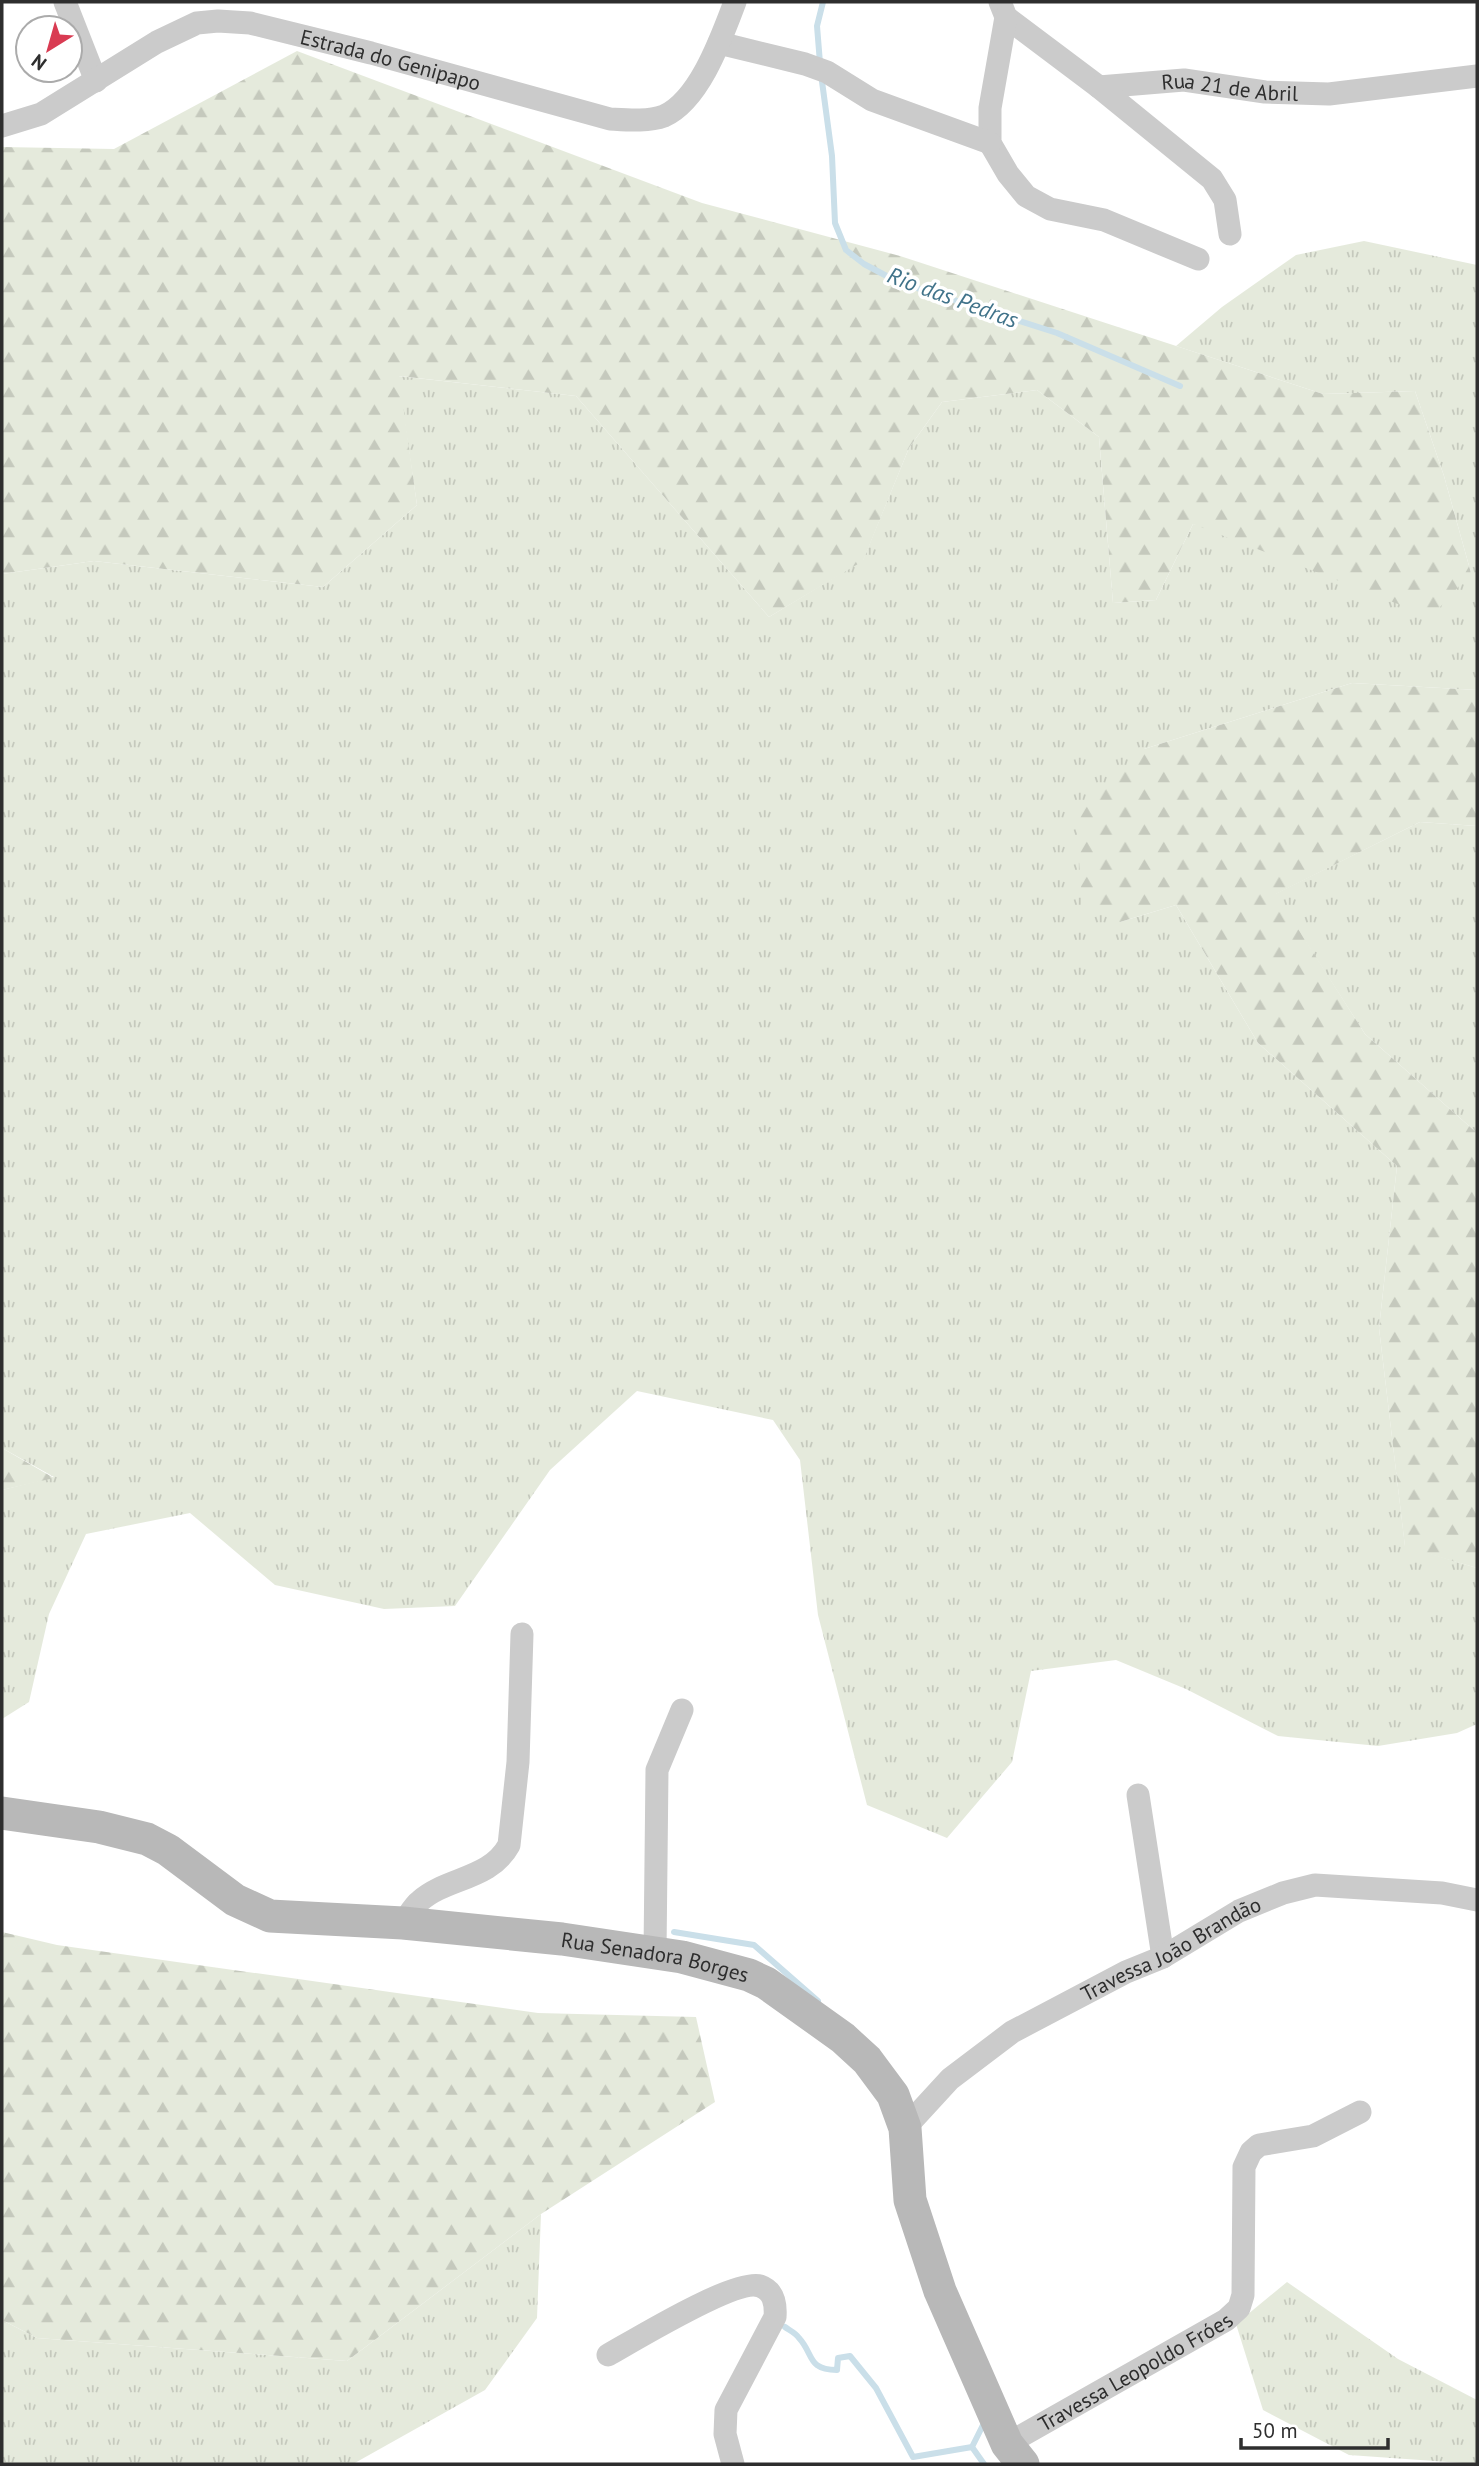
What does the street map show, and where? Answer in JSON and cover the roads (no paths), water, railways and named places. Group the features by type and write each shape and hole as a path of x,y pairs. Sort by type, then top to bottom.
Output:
{"street":[{"path":"65,2 96,81"},
{"name":"Estrada do Genipapo","path":"2,126 41,114 157,42 197,23 218,21 250,23 371,53 610,119 637,120 664,116 680,104 706,69 735,2"},
{"path":"1003,9 1212,179 1225,200 1230,234"},
{"path":"1003,9 990,108 990,143 1008,174 1026,196 1050,209 1104,220 1198,259"},
{"path":"719,43 827,72 872,100 990,143"},
{"name":"Rua 21 de Abril","path":"1099,87 1184,80 1265,92 1329,94 1477,76"},
{"path":"403,1923 420,1900 491,1867 502,1857 509,1845 518,1762 522,1634"},
{"path":"655,1953 657,1770 682,1710"},
{"path":"1138,1795 1163,1957"},
{"name":"Rua Senadora Borges","path":"2,1813 99,1827 147,1839 168,1850 235,1899 270,1916 403,1923 562,1939 655,1953 749,1975 797,2003 867,2060 893,2095 905,2127 910,2200 940,2291 1015,2454"},
{"name":"Travessa João Brandão","path":"905,2127 950,2079 1012,2032 1126,1972 1163,1957 1239,1911 1283,1893 1315,1885 1441,1893 1477,1900"},
{"name":"Travessa Leopoldo Fróes","path":"1015,2454 1233,2314 1239,2308 1243,2295 1244,2167 1251,2152 1259,2145 1313,2136 1360,2112"},
{"path":"608,2355 706,2302 745,2286 759,2286 770,2292 776,2304 775,2317 726,2410 724,2434 733,2464"}],"waterway":[{"name":"Rio das Pedras","path":"820,63 817,26 823,2"},
{"name":"Rio das Pedras","path":"821,74 832,156 835,223 846,250 864,264 898,282 1057,333 1180,386"},
{"path":"674,1932 754,1945 818,2001"},
{"path":"785,2327 798,2336 812,2360 821,2367 837,2370 838,2358 850,2356 876,2388 913,2457 972,2447 984,2464"},
{"path":"972,2447 984,2423"}]}
